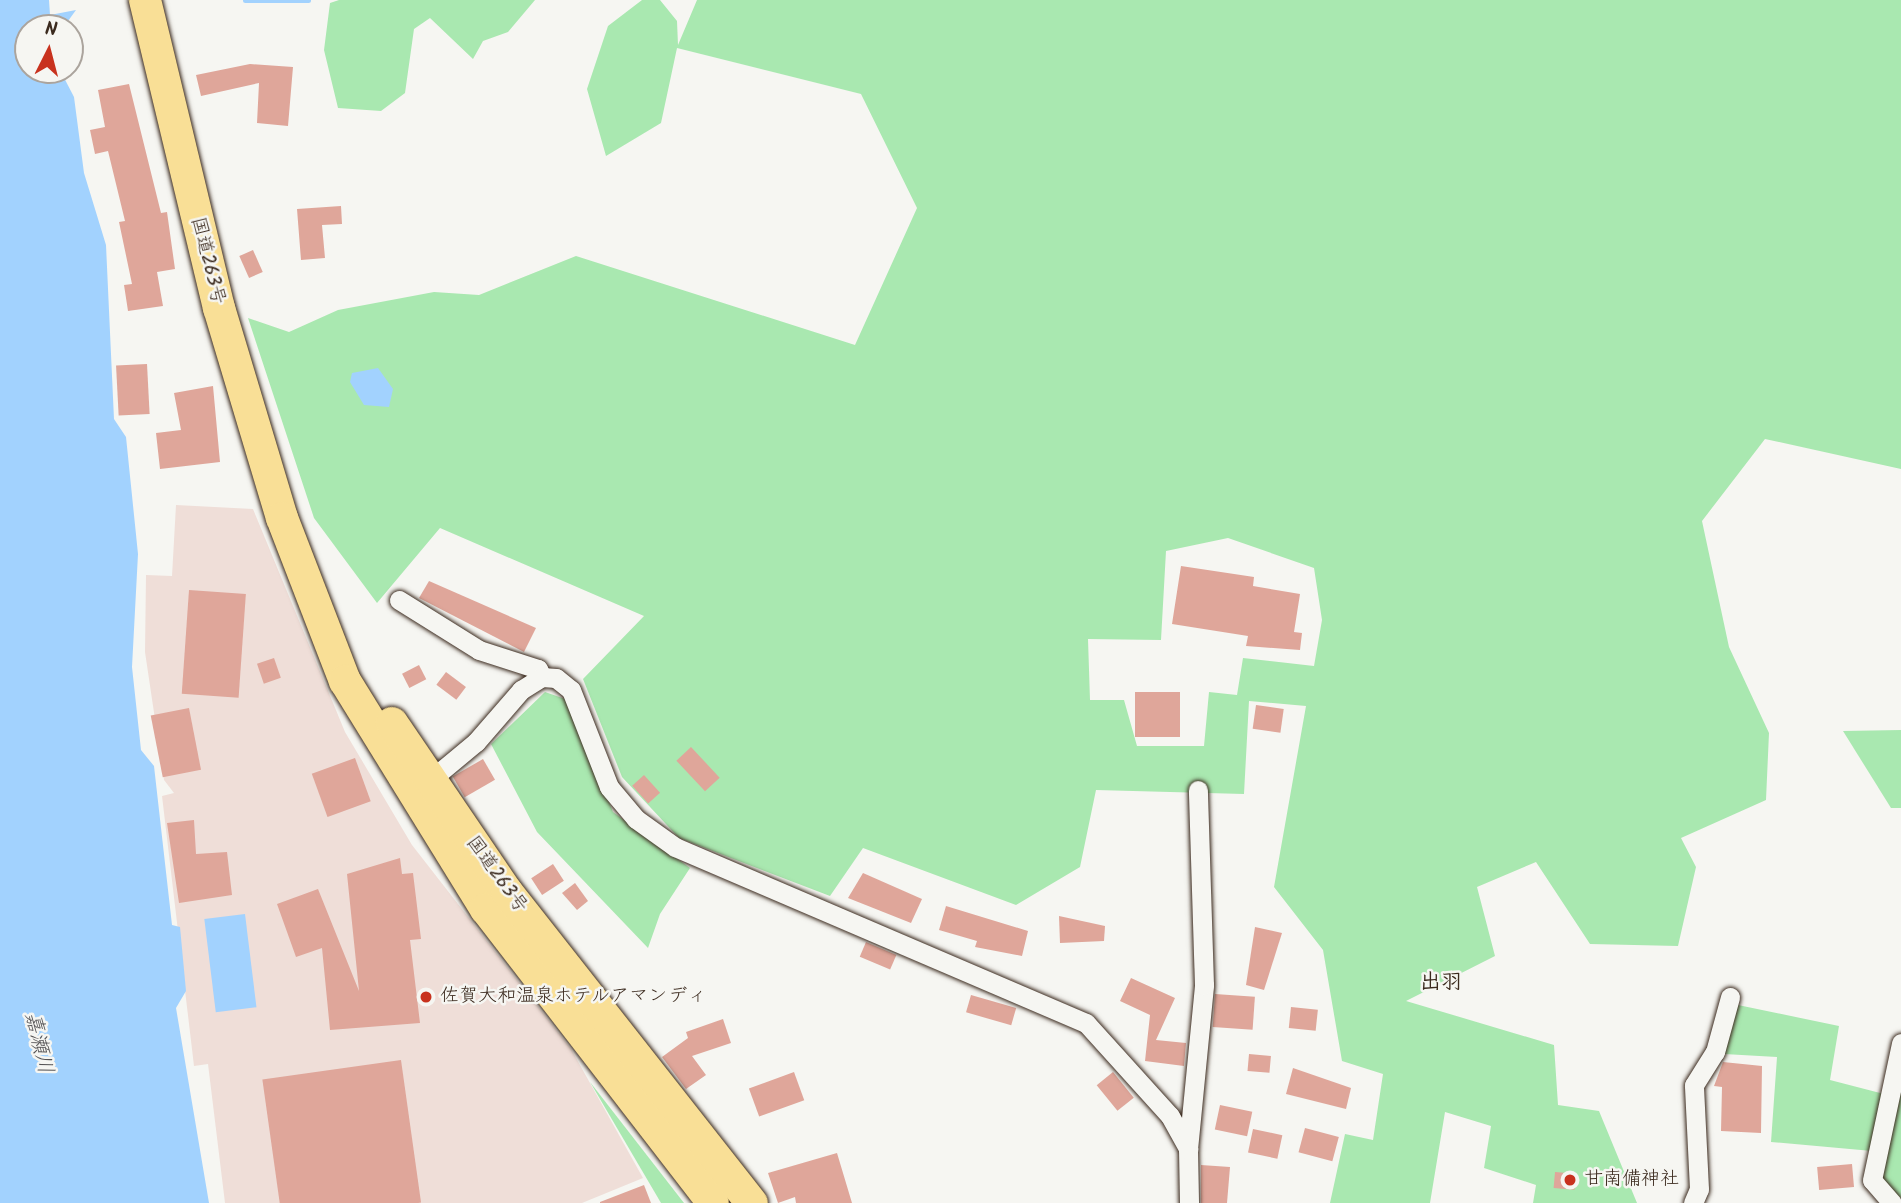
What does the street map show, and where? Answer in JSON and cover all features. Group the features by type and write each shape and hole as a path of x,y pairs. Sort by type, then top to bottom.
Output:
{"highway":[{"name":"国道263号","path":"145,0 219,308 282,518 345,681 418,808 485,909 713,1203"},
{"name":"国道263号","path":"282,518 429,781 514,901 752,1203"}],"street":[{"path":"399,600 479,650 538,669 542,677"},
{"path":"429,781 476,741 521,690 542,677 556,678 570,690 609,787 636,819 675,847 1086,1023 1170,1116 1188,1149"},
{"path":"1189,1203 1188,1149 1204,985 1198,790"},
{"path":"1693,1203 1699,1189 1694,1085 1715,1052 1730,997"},
{"path":"1892,1203 1872,1180 1901,1043"}],"shaded area":[{"path":"176,505 253,509 345,732 412,845 571,1049 643,1178 582,1203 225,1203 208,1064 194,1066 162,796 174,793 164,780 145,652 146,575 172,576"}],"green space":[{"path":"339,0 535,0 508,32 483,41 473,59 430,18 414,29 405,93 381,111 338,108 324,50 330,3"},
{"path":"642,0 660,0 677,21 678,45 697,0 1901,0 1901,469 1765,439 1702,521 1729,647 1769,733 1766,800 1681,838 1696,867 1678,946 1590,944 1536,862 1477,887 1495,956 1406,1001 1554,1045 1558,1105 1599,1111 1637,1203 1533,1203 1536,1185 1484,1168 1491,1126 1445,1112 1430,1203 1330,1203 1345,1134 1373,1140 1383,1074 1342,1061 1323,950 1274,887 1306,706 1249,701 1244,794 1096,790 1080,867 1016,905 863,848 830,896 679,838 622,777 583,679 644,616 440,528 377,603 314,518 248,318 289,332 338,310 434,292 479,295 576,256 855,345 917,208 861,94 677,48 661,123 606,156 587,89 608,26","holes":["1228,538 1314,568 1322,620 1314,666 1243,658 1237,695 1209,692 1204,746 1137,746 1124,700 1090,700 1088,639 1161,640 1166,551"]},
{"path":"545,692 568,700 613,812 690,868 660,914 648,948 537,832 491,744"},
{"path":"1901,730 1901,808 1891,808 1843,731"},
{"path":"1738,1005 1839,1026 1830,1080 1884,1094 1872,1151 1771,1142 1777,1057 1724,1054"},
{"path":"590,1082 684,1203 661,1203"},
{"path":"1901,1082 1901,1198 1878,1180"}],"water":[{"name":"嘉瀬川","path":"0,0 49,0 50,14 14,14 14,84 67,84 74,97 84,173 106,245 114,419 126,437 138,554 132,667 141,750 154,766 172,925 180,927 186,991 176,1008 209,1203 0,1203"},
{"path":"76,10 73,14 55,14"},
{"path":"378,368 393,389 389,407 364,405 350,382 352,373"},
{"path":"245,914 256,1007 216,1012 204,919"}],"building":[{"path":"250,64 293,67 288,126 257,123 259,83 201,96 196,75"},
{"path":"129,84 161,213 167,212 175,269 157,272 163,306 128,311 124,285 132,284 119,222 125,221 108,151 95,154 90,130 105,127 98,90"},
{"path":"341,206 342,224 322,225 325,258 301,260 297,209"},
{"path":"253,250 263,272 249,278 239,256"},
{"path":"147,364 150,414 119,416 116,366"},
{"path":"213,386 220,462 160,469 156,433 181,430 174,393"},
{"path":"1181,566 1254,577 1253,586 1300,594 1294,632 1302,633 1300,650 1246,646 1248,636 1172,624"},
{"path":"429,581 536,628 524,652 419,598"},
{"path":"189,590 246,594 239,698 182,694"},
{"path":"274,658 281,678 264,684 257,664"},
{"path":"419,665 426,679 409,688 402,674"},
{"path":"446,672 466,687 456,700 436,685"},
{"path":"1135,692 1180,692 1180,737 1135,737"},
{"path":"1256,705 1284,709 1280,733 1253,729"},
{"path":"189,708 201,770 163,777 151,715"},
{"path":"691,747 720,778 705,791 676,761"},
{"path":"355,758 371,801 328,817 312,774"},
{"path":"483,759 495,780 465,797 453,776"},
{"path":"644,775 660,793 648,804 632,786"},
{"path":"194,820 196,854 227,852 232,895 179,903 167,823"},
{"path":"400,858 402,874 413,873 421,939 410,940 420,1023 330,1030 322,948 296,957 277,904 318,889 359,991 347,874"},
{"path":"553,864 564,881 542,895 531,878"},
{"path":"863,873 922,899 911,923 848,898"},
{"path":"575,883 588,901 577,910 562,893"},
{"path":"946,906 1028,931 1022,956 975,947 977,941 939,930"},
{"path":"1059,916 1105,926 1104,941 1060,943"},
{"path":"1255,927 1282,933 1264,990 1246,985"},
{"path":"866,942 896,955 890,970 860,957"},
{"path":"1131,978 1175,998 1156,1040 1186,1043 1184,1066 1145,1061 1150,1015 1120,1001"},
{"path":"1215,994 1255,997 1253,1030 1213,1027"},
{"path":"971,995 1016,1008 1011,1025 966,1012"},
{"path":"1291,1007 1318,1010 1316,1031 1289,1028"},
{"path":"723,1019 731,1043 692,1056 706,1075 686,1089 662,1057 688,1038 686,1032"},
{"path":"1249,1054 1271,1056 1269,1073 1248,1071"},
{"path":"401,1060 421,1203 280,1203 262,1079"},
{"path":"1723,1062 1762,1066 1761,1133 1721,1131 1722,1087 1714,1086"},
{"path":"1293,1068 1351,1088 1346,1109 1286,1094"},
{"path":"794,1072 804,1100 759,1117 749,1088"},
{"path":"1113,1072 1134,1098 1117,1111 1097,1085"},
{"path":"1220,1105 1252,1112 1247,1136 1215,1129"},
{"path":"1305,1128 1339,1137 1332,1161 1299,1152"},
{"path":"1253,1129 1282,1135 1277,1159 1248,1152"},
{"path":"837,1153 852,1203 796,1203 795,1197 778,1203 768,1173"},
{"path":"1852,1164 1854,1187 1819,1190 1817,1167"},
{"path":"1201,1165 1230,1167 1227,1203 1201,1203"},
{"path":"1555,1172 1576,1174 1575,1190 1554,1188"},
{"path":"644,1185 651,1203 600,1203 600,1202"}],"waterway":[{"path":"245,0 308,0"}],"place":[{"name":"佐賀大和温泉ホテルアマンディ","path":"426,997"},
{"name":"甘南備神社","path":"1570,1180"}],"district":[{"name":"出羽","path":"1441,983"}]}
